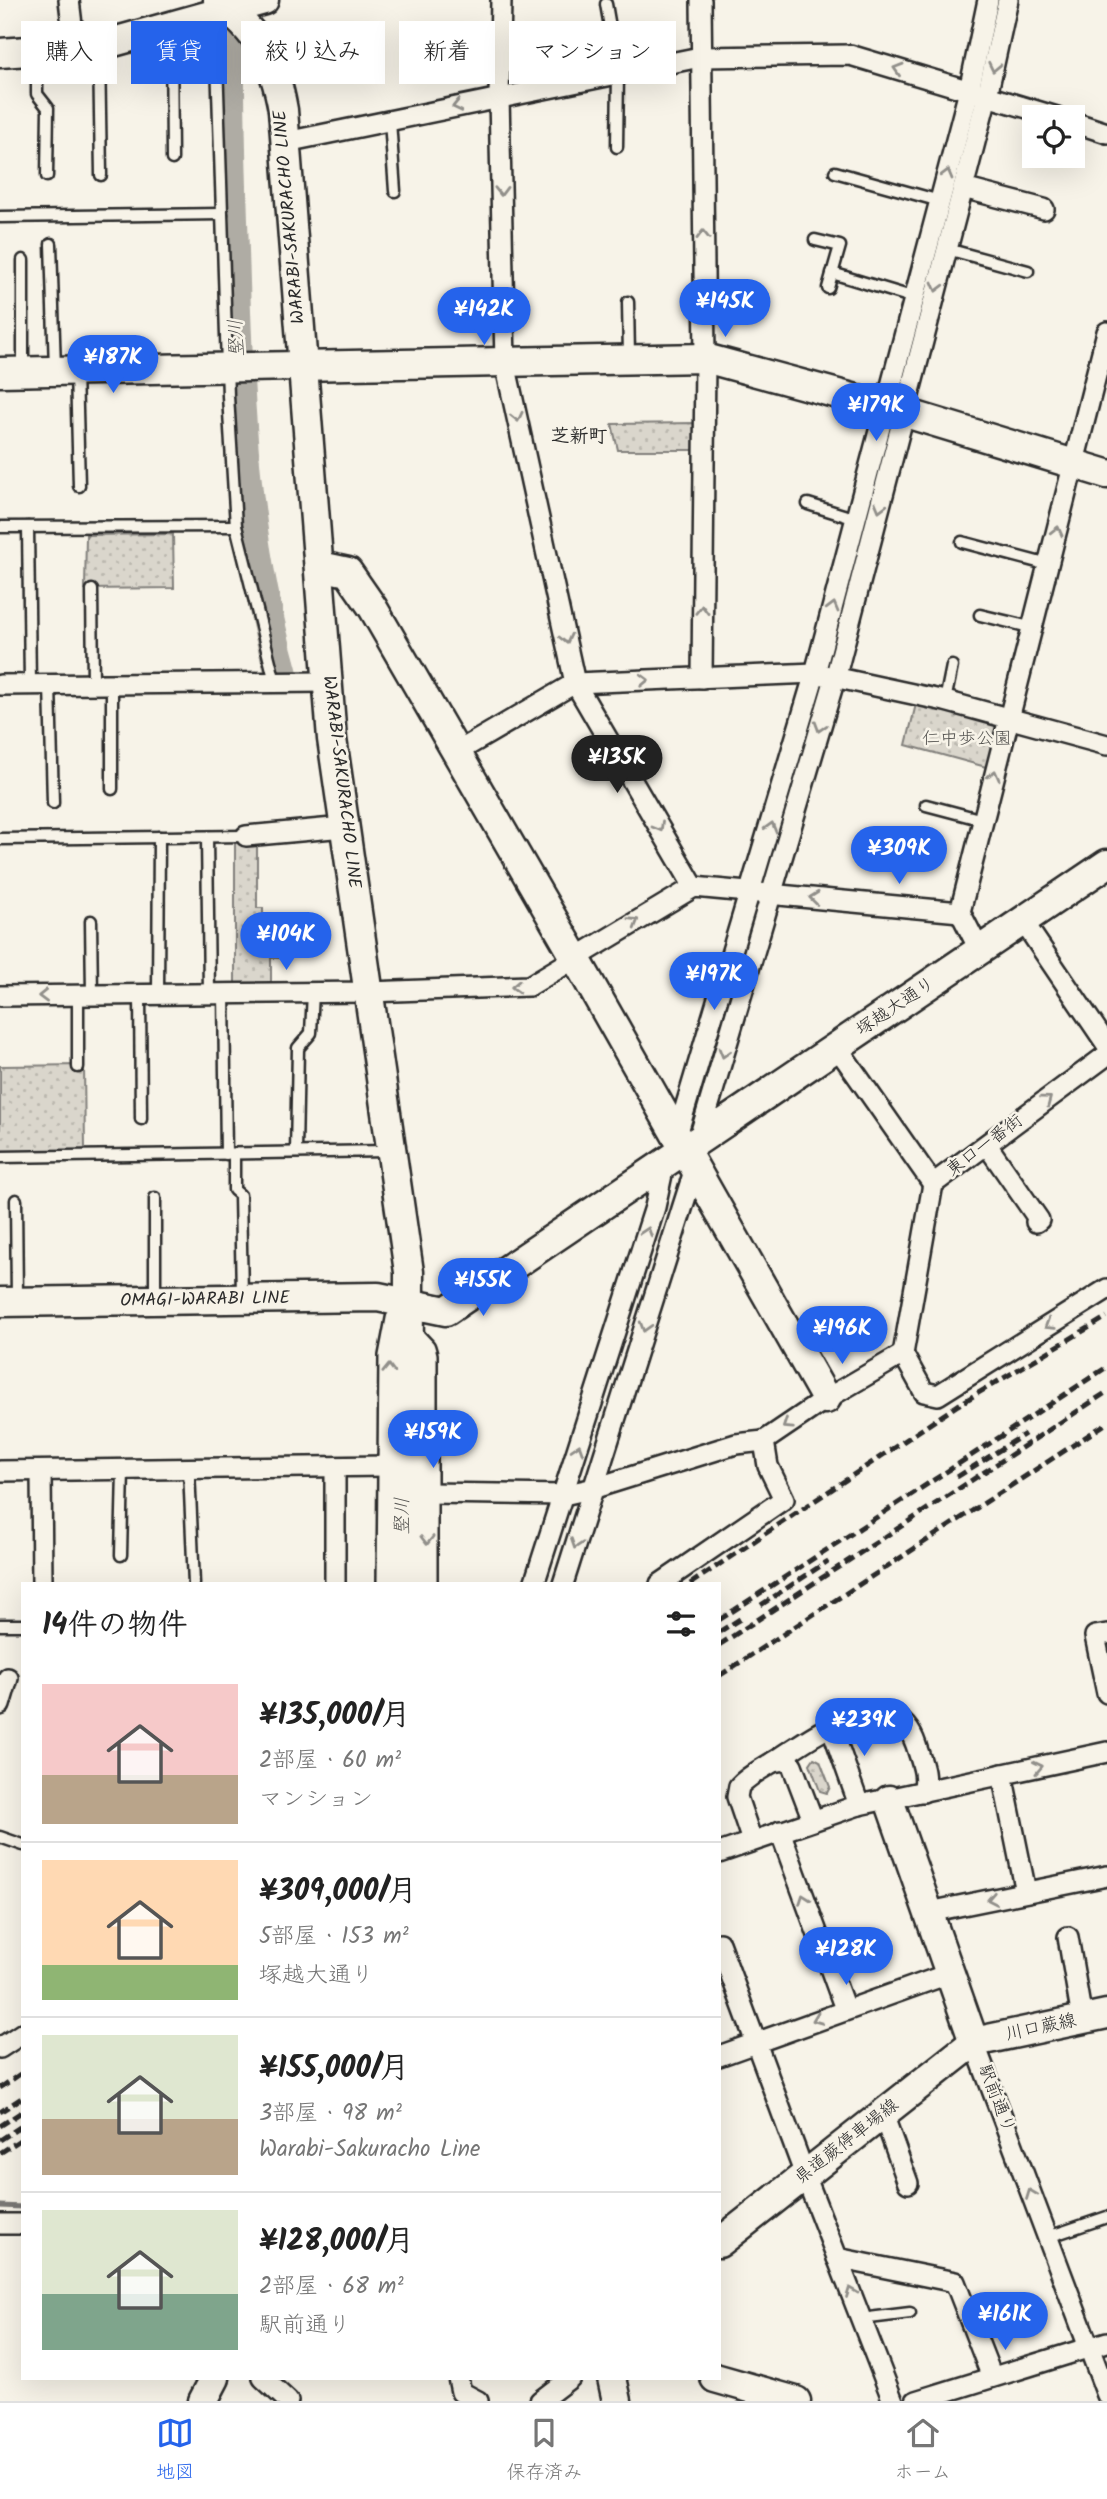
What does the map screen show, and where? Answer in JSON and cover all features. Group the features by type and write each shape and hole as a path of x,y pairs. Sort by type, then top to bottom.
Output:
{"street":[{"path":"69,0 77,21"},
{"path":"191,21 264,0"},
{"path":"501,0 499,97 505,363 576,683 694,887"},
{"path":"701,0 705,358 702,678"},
{"path":"761,893 856,519 895,410 947,249 963,188 978,93 988,0"},
{"path":"564,1582 595,1488 684,1152 761,893 836,675 895,410 915,298 940,201 1008,0"},
{"name":"WARABI-SAKURACHO LINE","path":"225,11 253,32 272,64 286,142 327,681 344,827 407,1252 408,1582"},
{"path":"0,53 21,52"},
{"path":"676,62 700,57 850,55 1022,106"},
{"path":"286,142 563,84"},
{"path":"1085,126 1107,133"},
{"path":"963,188 1044,209"},
{"path":"980,951 960,912 1074,464 1104,358 1107,332"},
{"path":"11,372 705,358 895,410 1107,474"},
{"path":"320,566 342,570 353,578 576,957 825,1399"},
{"path":"457,752 576,683 815,673 836,675 944,701 1107,744"},
{"path":"0,685 327,681"},
{"path":"246,836 344,827"},
{"name":"塚越大通り","path":"409,1331 436,1311 456,1306 1107,864"},
{"path":"0,996 369,992 529,986 694,887 960,912"},
{"path":"1023,921 1107,1045"},
{"path":"837,1047 933,1184"},
{"name":"東口一番街","path":"903,1354 933,1184 1107,1055"},
{"path":"987,1145 1039,1220 1036,1222"},
{"path":"535,1582 656,1207 684,1152"},
{"path":"428,1493 564,1495 595,1488 736,1444 764,1441 825,1399 903,1354 924,1392 938,1395 1107,1289"},
{"name":"OMAGI-WARABI LINE","path":"8,1302 378,1297 409,1331"},
{"path":"387,1582 389,1356 396,1319 425,1348 427,1355 427,1582"},
{"path":"663,1582 783,1499 768,1466 764,1441"},
{"path":"0,1471 387,1466"},
{"path":"335,1467 335,1582"},
{"path":"41,1471 42,1582"},
{"path":"1107,1634 1096,1636 1107,1693"},
{"path":"0,1705 10,1678"},
{"path":"752,1841 737,1791 742,1782 831,1726 861,1714 880,1714 899,1720 912,1735 927,1779 923,1792"},
{"path":"831,1726 859,1805"},
{"path":"721,1852 859,1805 1107,1752"},
{"path":"773,1762 785,1760 792,1765 813,1820"},
{"path":"1002,1774 1026,1892"},
{"name":"駅前通り","path":"889,1800 974,2042 1048,2237 1098,2345 1107,2396"},
{"path":"780,1831 845,2009"},
{"path":"929,1912 1107,1876"},
{"path":"1068,1937 1095,2017"},
{"path":"721,1952 893,2401"},
{"path":"721,2055 951,1973"},
{"name":"川口蕨線","path":"974,2042 1095,2017"},
{"path":"0,2048 21,2034"},
{"name":"県道蕨停車場線","path":"721,2241 974,2042"},
{"path":"883,2114 908,2183"},
{"path":"0,2224 21,2224"},
{"path":"838,2258 955,2282 992,2378"},
{"path":"916,2401 1098,2345"},
{"path":"203,2401 214,2380"},
{"path":"265,2380 288,2401"},
{"path":"458,2380 461,2392 478,2401"},
{"path":"540,2401 567,2380"},
{"path":"612,2380 617,2401"},
{"path":"721,2380 796,2401"}],"lane":[{"path":"606,4 609,21"},
{"path":"225,11 222,214 234,369 236,526 275,682"},
{"path":"37,84 37,94 48,108 47,176"},
{"path":"91,84 101,175"},
{"path":"171,84 172,159"},
{"path":"617,148 618,84"},
{"path":"390,121 395,191"},
{"path":"835,172 940,201"},
{"path":"0,217 222,214"},
{"path":"815,240 840,246 828,288"},
{"path":"51,244 79,486"},
{"path":"947,249 1028,271"},
{"path":"11,372 23,260"},
{"path":"832,273 915,298"},
{"path":"628,302 629,360"},
{"path":"807,504 856,519"},
{"path":"0,527 236,526"},
{"path":"28,527 52,803"},
{"path":"962,542 1049,565"},
{"path":"92,590 112,789"},
{"path":"980,615 1034,628"},
{"path":"944,701 953,666"},
{"path":"926,805 983,820"},
{"path":"207,836 230,1154 234,1190 240,1195 242,1299"},
{"path":"0,839 246,836"},
{"path":"141,1119 159,837"},
{"path":"79,1067 91,921"},
{"path":"296,1152 298,1048 311,1033 313,992"},
{"path":"0,1157 394,1151"},
{"path":"155,1198 155,1300"},
{"path":"8,1302 16,1200"},
{"path":"190,1469 194,1582"},
{"path":"121,1555 123,1470"},
{"path":"0,1625 21,1625"},
{"path":"0,1837 21,1844"},
{"path":"1048,2237 1107,2217"},
{"path":"861,2319 910,2314"}],"green space":[{"path":"695,423 696,450 618,450 612,424"},
{"path":"173,534 174,588 85,589 86,535"},
{"name":"仁中歩公園","path":"916,704 998,725 986,767 906,745"},
{"path":"235,841 257,841 257,908 263,908 263,941 286,941 286,958 271,958 271,986 235,987"},
{"path":"84,1065 85,1150 0,1152 0,1066"},
{"path":"814,1758 820,1761 830,1787 827,1793 820,1791 810,1764"}],"waterway":[{"name":"竪川","path":"229,0 230,167 240,420 258,572 281,672"},
{"path":"0,2206 21,2207"}],"railway":[{"path":"693,1582 958,1405 1107,1317"},
{"path":"721,1619 1107,1367"},
{"path":"721,1644 1107,1392"},
{"path":"721,1675 1107,1423"},
{"path":"957,1477 1025,1434"},
{"path":"761,1605 828,1561"},
{"path":"721,1631 740,1619"},
{"path":"0,2088 21,2073"},
{"path":"0,2112 21,2098"},
{"path":"0,2126 21,2112"},
{"path":"0,2140 21,2126"},
{"path":"0,2153 21,2139"}],"district":[{"name":"芝新町","path":"579,437"}]}
